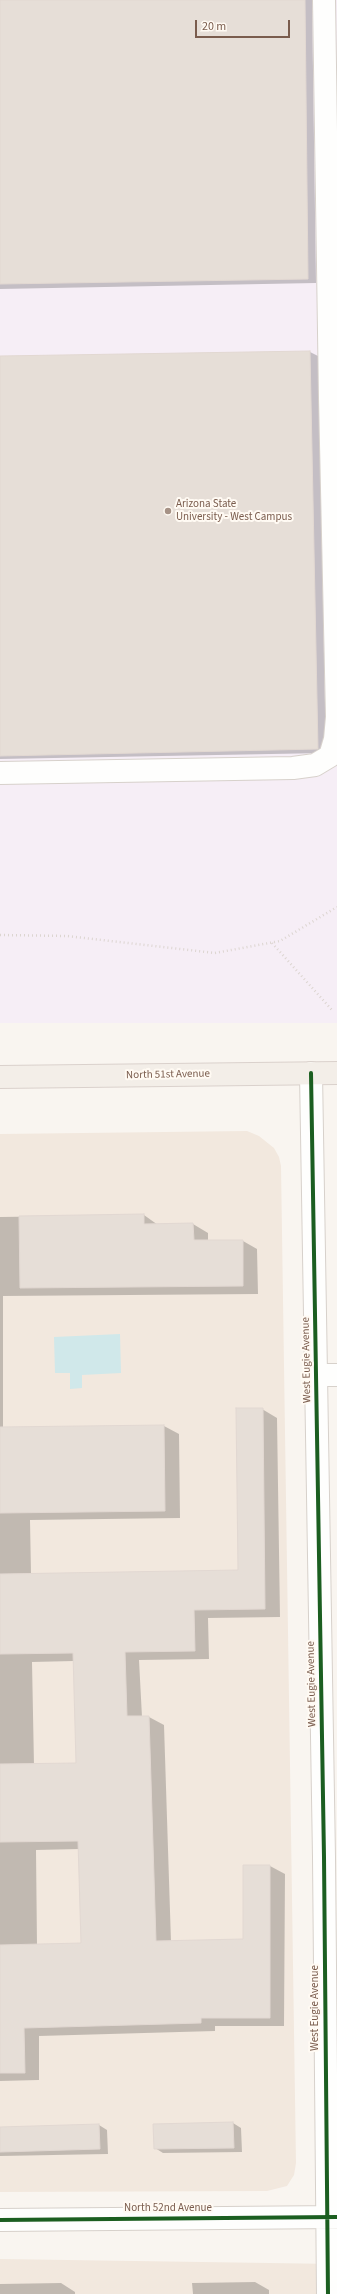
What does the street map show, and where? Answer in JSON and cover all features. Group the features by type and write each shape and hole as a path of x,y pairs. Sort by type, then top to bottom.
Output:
{"main road":[{"name":"North 51st Avenue","path":"0,1077 337,1073"}],"street":[{"path":"0,773 293,768 314,765 330,756 335,739 337,717 330,406 324,0"},
{"name":"West Eugie Avenue","path":"312,1073 324,1849 332,2217 328,2294"},
{"path":"316,1375 337,1375"},
{"name":"North 52nd Avenue","path":"0,2220 332,2217"}],"path":[{"path":"0,935 67,936 215,953 280,941 337,907"},
{"path":"272,942 332,1010"}],"shaded area":[{"name":"Arizona State University - West Campus","path":"0,0 337,0 337,1023 0,1023"},
{"path":"247,1131 259,1136 274,1148 279,1157 281,1166 296,2163 294,2175 287,2186 267,2191 0,2192 0,1134"},
{"path":"0,2259 337,2264 337,2294 0,2294"}],"water":[{"path":"120,1334 121,1373 82,1375 82,1388 70,1389 70,1373 55,1373 54,1337"}],"building":[{"path":"0,0 305,0 308,279 0,284"},
{"path":"310,351 318,749 0,756 0,356"},
{"path":"144,1214 144,1224 193,1223 194,1240 243,1240 243,1286 20,1288 19,1216"},
{"path":"236,1408 263,1408 265,1609 194,1610 195,1651 125,1652 127,1716 149,1716 156,1941 243,1939 243,1865 270,1865 270,2018 201,2018 201,2023 24,2028 25,2073 0,2073 0,1945 81,1943 78,1841 0,1842 0,1764 76,1763 73,1653 0,1654 0,1574 238,1570"},
{"path":"164,1425 165,1511 0,1513 0,1427"},
{"path":"233,2122 234,2148 154,2149 153,2124"},
{"path":"99,2124 100,2149 0,2152 0,2127"}],"cycle path":[{"path":"311,1073 324,1857 328,2294"},
{"path":"0,2220 337,2217"}],"place":[{"name":"Arizona State University - West Campus","path":"168,511"}]}
